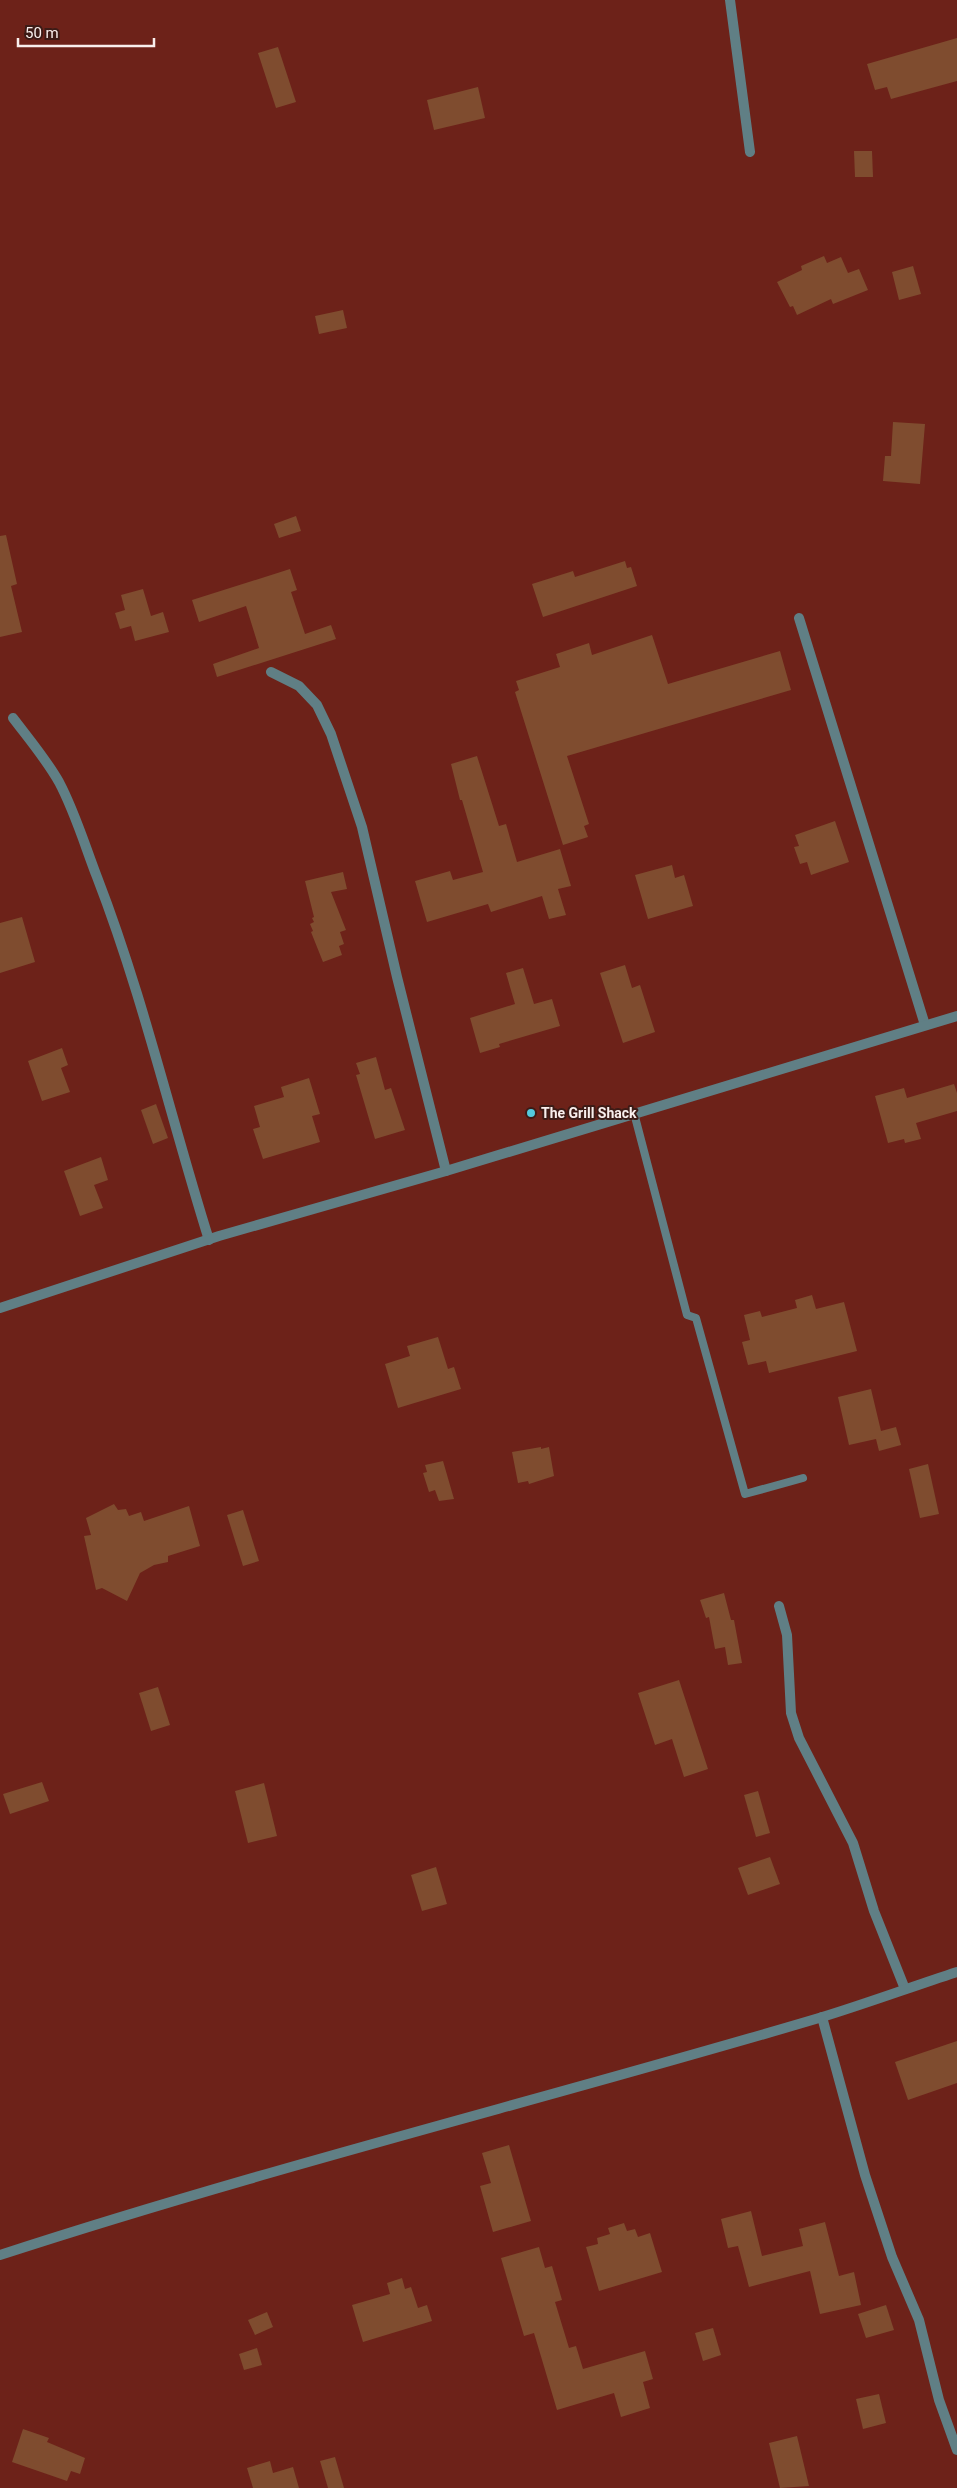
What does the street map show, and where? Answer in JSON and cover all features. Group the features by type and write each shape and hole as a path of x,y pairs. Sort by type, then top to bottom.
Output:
{"street":[{"path":"730,0 750,152"},
{"path":"799,618 925,1025"},
{"path":"271,672 299,686 317,705 331,734 362,827 397,977 446,1171"},
{"path":"13,718 41,754 60,783 121,939 153,1041 180,1147 209,1240"},
{"path":"0,1308 209,1240 446,1171 957,1016"},
{"path":"779,1606 787,1635 791,1713 799,1738 853,1843 874,1911 904,1989"},
{"path":"0,2255 74,2231 382,2141 822,2017 957,1972"},
{"path":"822,2017 865,2174 892,2257 919,2320 939,2400 957,2450"}],"lane":[{"path":"634,1113 687,1315 696,1318 745,1494 803,1478"}],"building":[{"path":"957,38 957,81 891,99 887,87 875,90 867,64"},
{"path":"278,47 296,102 276,108 258,53"},
{"path":"478,87 485,118 434,130 427,100"},
{"path":"854,151 872,151 873,177 855,177"},
{"path":"824,256 827,263 841,257 848,273 859,269 868,290 833,304 831,299 797,315 793,306 790,307 777,282 802,270 801,266"},
{"path":"913,266 921,294 899,300 892,272"},
{"path":"343,310 347,328 319,334 315,316"},
{"path":"893,422 925,424 920,484 883,481 885,456 891,456"},
{"path":"296,516 301,531 279,538 274,524"},
{"path":"6,535 17,584 11,586 22,632 0,637 0,536"},
{"path":"625,561 627,568 631,567 637,586 543,617 532,584 573,571 575,577"},
{"path":"290,569 297,590 291,592 305,634 331,625 336,639 217,677 213,664 259,648 246,606 199,622 192,600"},
{"path":"143,589 151,616 163,612 169,632 135,641 131,626 120,629 115,613 125,610 121,595"},
{"path":"652,635 668,684 780,651 791,690 567,756 589,824 584,826 588,837 563,845 515,692 519,690 516,681 560,667 556,654 589,643 592,655"},
{"path":"477,756 499,826 506,824 517,862 560,849 571,886 558,889 566,915 549,919 542,896 491,912 488,904 427,922 415,881 450,871 453,880 483,872 462,800 460,800 451,764"},
{"path":"835,821 849,862 811,875 807,862 800,864 794,847 799,846 795,835"},
{"path":"672,865 675,878 684,875 693,906 648,919 635,875"},
{"path":"343,872 347,889 331,892 346,930 340,932 344,944 339,946 342,955 323,962 311,932 313,931 310,924 314,922 312,918 314,917 305,881"},
{"path":"22,917 35,962 0,973 0,923"},
{"path":"625,965 632,988 640,985 655,1032 623,1043 600,973"},
{"path":"523,968 534,1004 552,999 560,1026 499,1044 500,1047 480,1053 470,1018 515,1004 506,973"},
{"path":"62,1048 68,1065 61,1068 70,1092 42,1101 28,1061"},
{"path":"376,1057 385,1090 391,1088 405,1130 375,1139 356,1075 360,1074 356,1063"},
{"path":"309,1078 320,1114 312,1116 320,1142 263,1159 253,1129 260,1127 254,1106 284,1097 281,1087"},
{"path":"954,1084 957,1093 957,1111 916,1123 921,1139 905,1143 904,1139 888,1143 875,1096 904,1088 907,1098"},
{"path":"156,1104 168,1138 153,1144 141,1110"},
{"path":"101,1157 108,1180 94,1185 103,1208 80,1216 64,1171"},
{"path":"812,1295 816,1309 844,1302 857,1351 769,1373 766,1361 748,1365 742,1342 750,1340 744,1315 760,1311 762,1317 797,1308 795,1300"},
{"path":"438,1337 448,1369 454,1367 461,1389 398,1408 385,1364 410,1356 407,1346"},
{"path":"871,1389 881,1431 896,1427 901,1445 879,1451 876,1439 849,1445 838,1397"},
{"path":"541,1447 541,1449 549,1447 554,1476 529,1484 528,1481 518,1483 512,1452"},
{"path":"443,1461 454,1499 439,1501 435,1490 429,1492 423,1473 427,1472 425,1465"},
{"path":"928,1464 939,1514 920,1518 909,1469"},
{"path":"114,1504 118,1510 126,1509 129,1516 141,1512 144,1521 189,1506 200,1546 168,1556 168,1562 154,1565 140,1573 127,1601 102,1588 96,1590 84,1536 91,1535 86,1518"},
{"path":"243,1510 259,1561 243,1566 227,1515"},
{"path":"724,1593 731,1620 734,1620 742,1663 728,1665 725,1647 715,1649 709,1617 706,1618 700,1600"},
{"path":"679,1680 708,1769 684,1777 672,1739 655,1745 638,1693"},
{"path":"158,1687 170,1725 151,1731 139,1693"},
{"path":"42,1782 49,1801 10,1814 3,1794"},
{"path":"264,1783 277,1836 248,1843 235,1791"},
{"path":"758,1791 770,1833 756,1837 744,1795"},
{"path":"770,1857 780,1884 748,1895 738,1868"},
{"path":"436,1867 447,1904 422,1911 411,1875"},
{"path":"957,2041 957,2083 908,2100 895,2062"},
{"path":"509,2145 531,2221 493,2232 480,2186 491,2183 482,2153"},
{"path":"751,2211 762,2256 803,2246 799,2229 825,2222 839,2276 854,2272 861,2305 820,2314 810,2271 749,2287 738,2246 728,2248 721,2219"},
{"path":"624,2223 627,2231 635,2229 638,2237 650,2233 662,2272 599,2291 586,2247 598,2244 597,2238 610,2234 608,2228"},
{"path":"539,2247 545,2268 552,2266 562,2300 555,2302 569,2348 576,2346 583,2369 645,2351 653,2379 643,2382 650,2408 621,2417 614,2393 557,2410 534,2333 524,2336 501,2258"},
{"path":"402,2278 405,2289 411,2287 418,2308 427,2305 432,2321 363,2342 352,2305 390,2294 387,2283"},
{"path":"886,2305 894,2330 866,2338 858,2314"},
{"path":"267,2312 273,2327 255,2335 248,2320"},
{"path":"713,2328 721,2355 703,2361 695,2333"},
{"path":"257,2348 262,2365 244,2370 239,2354"},
{"path":"879,2394 886,2423 863,2429 856,2399"},
{"path":"23,2429 49,2438 47,2442 85,2458 80,2474 71,2471 67,2481 12,2462"},
{"path":"797,2436 809,2486 780,2488 769,2443"},
{"path":"335,2457 344,2488 328,2488 320,2461"},
{"path":"270,2461 273,2473 293,2467 299,2488 253,2488 247,2468"}],"place":[{"name":"The Grill Shack","path":"531,1113"}]}
